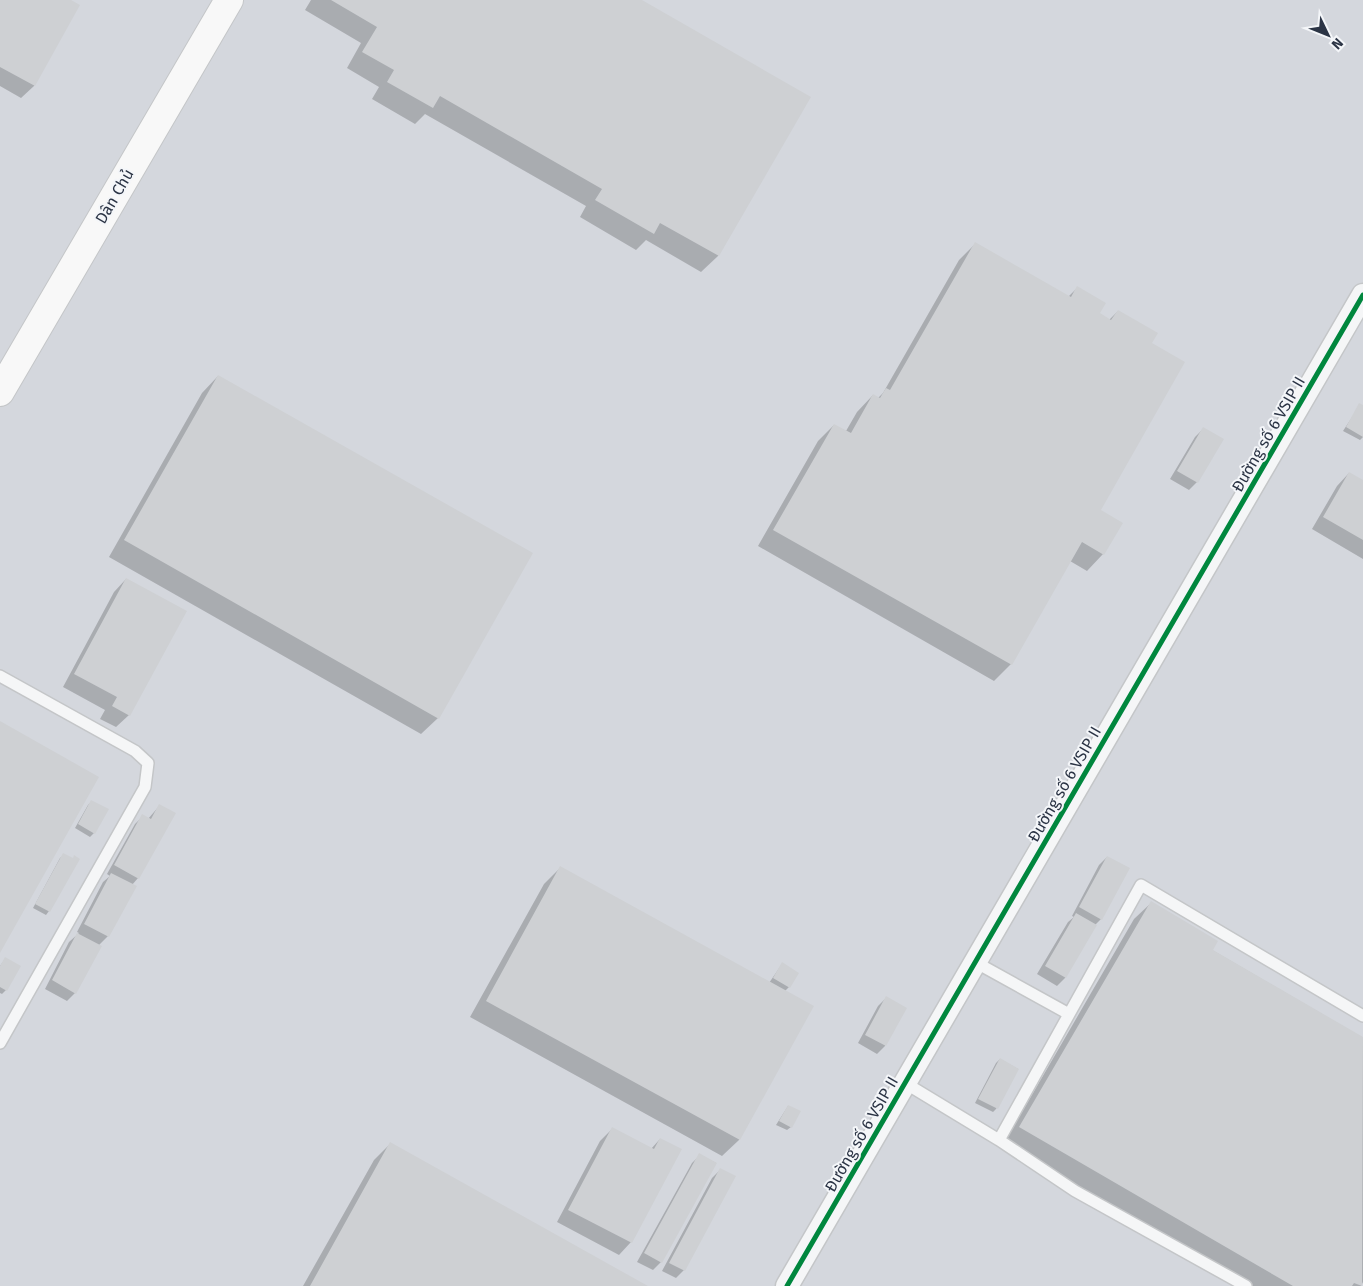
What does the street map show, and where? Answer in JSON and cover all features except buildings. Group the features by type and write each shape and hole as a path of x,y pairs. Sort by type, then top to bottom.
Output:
{"main road":[{"name":"Dân Chủ","path":"0,392 229,0"}],"street":[{"name":"Đường số 6 VSIP II","path":"788,1286 1363,295"}],"lane":[{"path":"0,676 135,751 148,763 145,787 0,1043"},
{"path":"999,1140 1141,885 1363,1016"},
{"path":"975,962 1069,1014"},
{"path":"905,1083 999,1140 1075,1191 1246,1286"}],"shaded area":[{"path":"0,0 1363,0 1363,1286 0,1286"}],"cycle path":[{"path":"787,1286 1363,295"}]}
